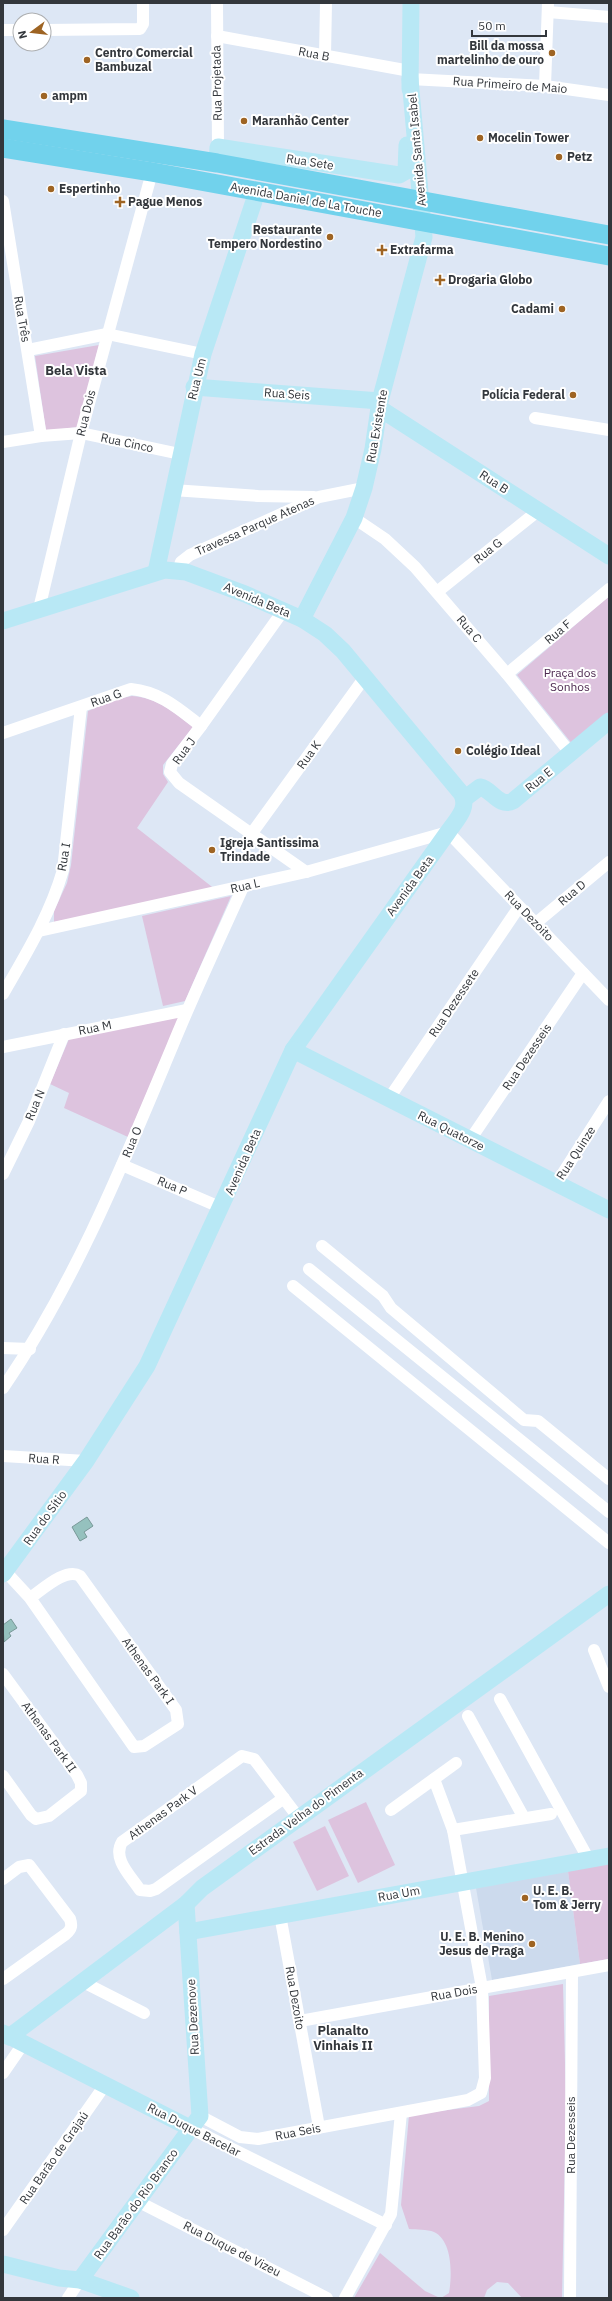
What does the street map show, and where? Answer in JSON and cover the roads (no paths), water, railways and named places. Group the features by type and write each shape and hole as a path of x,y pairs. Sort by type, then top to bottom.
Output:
{"main road":[{"name":"Avenida Santa Isabel","path":"403,174 406,170 411,3"},
{"name":"Avenida Santa Isabel","path":"410,75 424,222"},
{"name":"Avenida Daniel de La Touche","path":"3,129 217,155 421,200 609,235"},
{"name":"Avenida Daniel de La Touche","path":"3,148 152,172 609,256"},
{"name":"Rua Sete","path":"217,155 397,175 403,174"},
{"name":"Rua Um","path":"156,572 194,387 203,354 257,192"},
{"name":"Rua Existente","path":"302,620 354,518 364,488 373,449 379,405 422,248 424,222"},
{"name":"Rua Seis","path":"194,387 379,405"},
{"name":"Rua B","path":"379,405 609,556"},
{"name":"Avenida Beta","path":"3,621 156,572 178,571 244,594 302,620 334,642 365,677 464,799 463,810 293,1050 222,1208 147,1366 86,1462"},
{"name":"Rua E","path":"464,799 478,788 482,787 501,801 510,803 609,721"},
{"name":"Rua Quatorze","path":"293,1050 388,1100 609,1210"},
{"name":"Rua do Sítio","path":"6,1568 86,1462"},
{"name":"Estrada Velha do Pimenta","path":"12,2038 186,1904 202,1888 298,1817 609,1594"},
{"name":"Rua Um","path":"188,1932 462,1883 586,1852 609,1856"},
{"name":"Rua Dezenove","path":"186,1904 196,2123"},
{"name":"Rua Duque Bacelar","path":"12,2038 105,2085 196,2123"},
{"name":"Rua Barão do Rio Branco","path":"80,2280 196,2123"},
{"path":"3,2264 59,2278 80,2280 132,2298"}],"street":[{"path":"52,30 140,30 143,24 143,3"},
{"name":"Rua Projetada","path":"217,3 217,155"},
{"path":"325,56 326,3"},
{"path":"545,86 548,7 609,17"},
{"name":"Rua B","path":"217,36 325,56 410,75"},
{"name":"Rua Primeiro de Maio","path":"410,75 545,86 609,95"},
{"name":"Rua Dois","path":"39,609 81,433 152,172"},
{"name":"Rua Três","path":"3,201 8,259 28,350 41,436"},
{"path":"28,350 107,334 203,354"},
{"path":"535,418 609,430"},
{"name":"Rua Cinco","path":"3,442 41,436 81,433 180,454"},
{"name":"Travessa Parque Atenas","path":"178,571 181,562 190,555 318,497 364,488"},
{"path":"173,490 258,496 318,497"},
{"name":"Rua G","path":"437,592 539,510"},
{"name":"Rua C","path":"354,518 385,540 415,567 507,674 571,754"},
{"name":"Rua F","path":"507,674 609,589"},
{"name":"Rua J","path":"283,611 202,726 172,764 170,772 173,777 306,872"},
{"name":"Rua K","path":"252,833 365,677"},
{"name":"Rua G","path":"3,733 131,689 142,690 167,699 202,726"},
{"name":"Rua I","path":"3,994 39,931 57,889 63,870 81,707"},
{"name":"Rua L","path":"39,931 306,872 448,832"},
{"name":"Rua Dezoito","path":"448,832 583,973 607,994"},
{"name":"Rua D","path":"536,923 609,862"},
{"name":"Rua O","path":"3,1388 30,1349 67,1280 122,1165 187,1010 243,887"},
{"name":"Rua Dezessete","path":"388,1100 519,906"},
{"name":"Rua Dezesseis","path":"470,1140 583,973"},
{"name":"Rua M","path":"3,1047 187,1010"},
{"name":"Rua N","path":"3,1174 29,1121 64,1034"},
{"name":"Rua Quinze","path":"556,1184 609,1101"},
{"name":"Rua P","path":"122,1165 222,1208"},
{"path":"322,1246 383,1296 391,1308 524,1420 538,1421 609,1479"},
{"path":"309,1269 609,1512"},
{"path":"293,1286 609,1543"},
{"path":"3,1348 30,1349"},
{"name":"Rua R","path":"3,1456 86,1462"},
{"name":"Athenas Park I","path":"6,1568 30,1598 134,1747 144,1746 178,1724 176,1710 80,1576 76,1573 67,1574 30,1598"},
{"path":"594,1650 609,1687"},
{"name":"Athenas Park II","path":"3,1674 77,1775 81,1783 81,1791 49,1816 36,1819 31,1815 3,1776"},
{"path":"500,1699 586,1852"},
{"path":"468,1716 524,1818"},
{"name":"Athenas Park V","path":"284,1798 156,1889 150,1891 140,1890 118,1858 119,1847 122,1842 242,1756 254,1759 284,1798 298,1817"},
{"path":"390,1810 456,1763"},
{"path":"345,2298 386,2225 392,2208 401,2113 468,2100 482,2093 485,2078 482,1988 453,1830 434,1778"},
{"path":"453,1830 551,1814"},
{"path":"3,1879 19,1867 29,1865 70,1918 72,1925 66,1934 3,1979"},
{"name":"Rua Dezoito","path":"280,1915 319,2128"},
{"name":"Rua Dois","path":"300,2020 609,1965"},
{"name":"Rua Dezesseis","path":"570,2298 572,1972"},
{"path":"83,1982 144,2013"},
{"path":"3,2073 12,2038"},
{"name":"Rua Barão de Grajaú","path":"3,2230 105,2085"},
{"name":"Rua Seis","path":"196,2123 250,2140 401,2113"},
{"name":"Rua Duque Bacelar","path":"196,2123 386,2225"},
{"name":"Rua Duque de Vizeu","path":"137,2201 327,2298"},
{"path":"68,2298 80,2280"}],"place":[{"name":"Bill da mossa martelinho de ouro","path":"552,53"},
{"name":"Centro Comercial Bambuzal","path":"87,60"},
{"name":"ampm","path":"44,96"},
{"name":"Maranhão Center","path":"244,121"},
{"name":"Mocelin Tower","path":"480,138"},
{"name":"Petz","path":"559,157"},
{"name":"Espertinho","path":"51,189"},
{"name":"Pague Menos","path":"120,202"},
{"name":"Restaurante Tempero Nordestino","path":"330,237"},
{"name":"Extrafarma","path":"382,250"},
{"name":"Drogaria Globo","path":"440,280"},
{"name":"Cadami","path":"562,309"},
{"name":"Polícia Federal","path":"573,395"},
{"name":"Colégio Ideal","path":"458,751"},
{"name":"Igreja Santissima Trindade","path":"212,850"},
{"name":"U. E. B. Tom & Jerry","path":"525,1898"},
{"name":"U. E. B. Menino Jesus de Praga","path":"532,1944"}],"district":[{"name":"Bela Vista","path":"76,370"},
{"name":"Planalto Vinhais II","path":"343,2038"}],"park label":[{"name":"Praça dos Sonhos","path":"570,680"}]}
